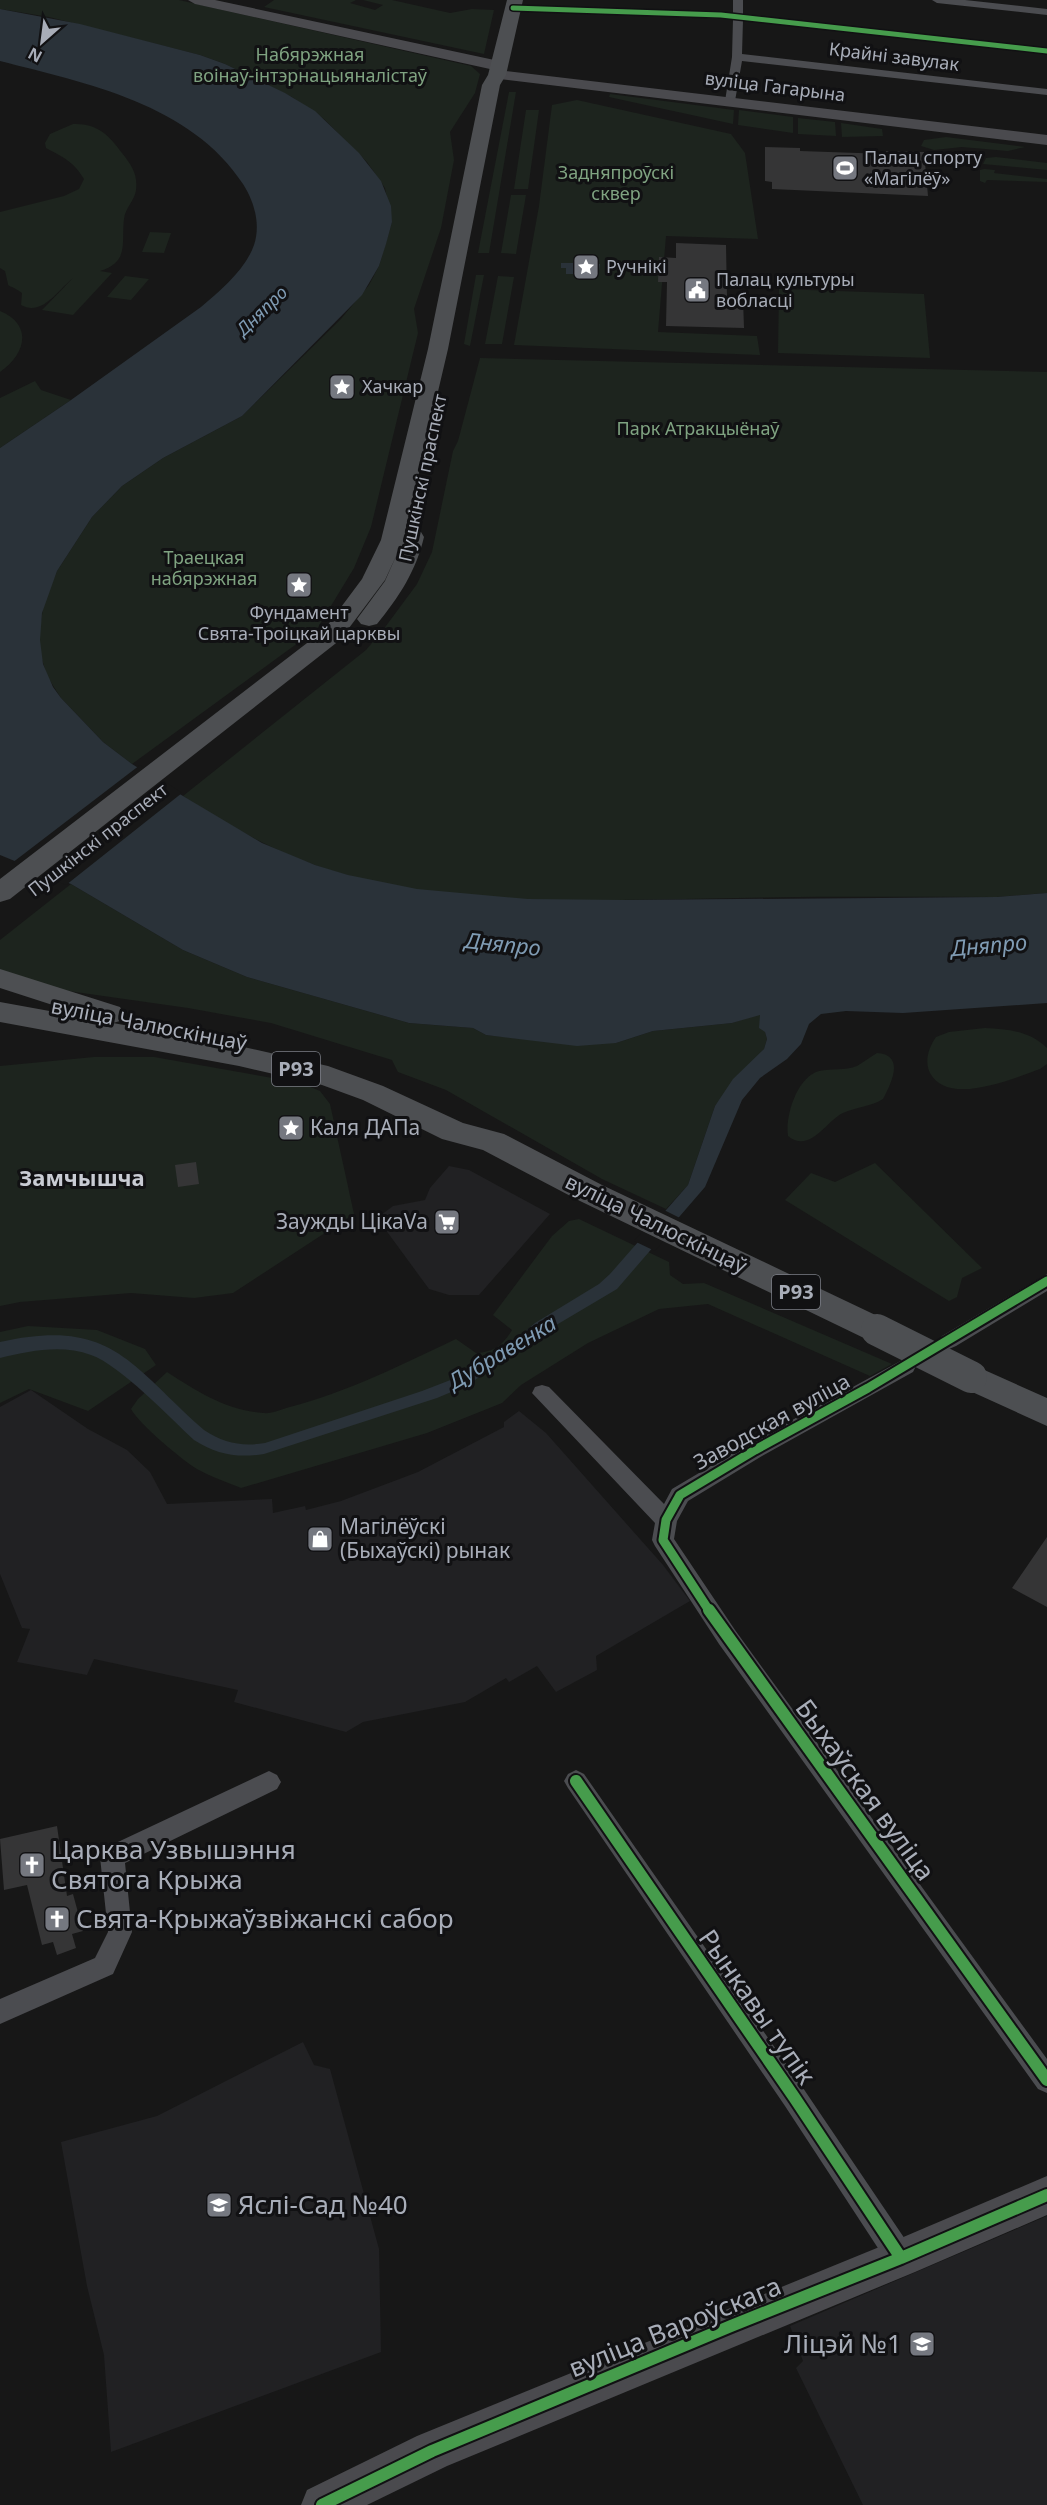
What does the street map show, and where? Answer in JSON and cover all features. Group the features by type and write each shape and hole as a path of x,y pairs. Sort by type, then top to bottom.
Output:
{"main road":[{"name":"вуліца Гагарына","path":"195,0 498,70 1047,140"},
{"name":"Пушкінскі праспект","path":"0,917 341,638 396,583 411,548 469,263 502,86 498,70 514,4"},
{"name":"Пушкінскі праспект","path":"0,893 341,638"},
{"path":"0,978 70,1003 154,1026"},
{"name":"вуліца Чалюскінцаў","path":"0,995 336,1065 383,1082 468,1121 493,1142 591,1194 1047,1413"},
{"name":"вуліца Чалюскінцаў","path":"0,1012 238,1056 328,1076 373,1093 453,1131 493,1142"},
{"name":"вуліца Вароўскага","path":"322,2505 432,2451 731,2326 902,2258 1047,2194"}],"street":[{"path":"730,101 737,57 738,0"},
{"path":"937,0 1047,12"},
{"path":"514,4 738,16 1047,51"},
{"name":"Крайні завулак","path":"737,57 888,72 1047,92"},
{"path":"949,1341 1047,1281"},
{"name":"Заводская вуліца","path":"666,1520 680,1495 906,1366"},
{"path":"543,1393 666,1520"},
{"name":"Быхаўская вуліца","path":"666,1520 663,1540 727,1637 1047,2080"},
{"name":"Рынкавы тупік","path":"576,1781 902,2258"},
{"path":"0,2012 104,1966 120,1932 112,1857 269,1782"}],"shaded area":[{"path":"449,1166 469,1170 550,1214 479,1295 449,1295 429,1289 377,1218 393,1206 425,1200 430,1188"},
{"name":"Магілёўскі (Быхаўскі) рынак","path":"31,1390 88,1429 127,1450 150,1472 167,1504 272,1499 273,1513 305,1506 306,1510 341,1501 418,1472 504,1427 504,1422 519,1411 546,1433 663,1565 690,1601 596,1656 597,1670 556,1692 537,1666 509,1682 506,1678 465,1702 363,1722 346,1732 234,1702 238,1690 94,1659 87,1675 17,1662 30,1629 22,1628 0,1574 0,1407"},
{"name":"Яслі-Сад №40","path":"303,2042 314,2065 330,2069 379,2249 381,2352 111,2452 104,2355 87,2286 61,2142 157,2116"},
{"name":"Ліцэй №1","path":"1047,2216 1047,2505 863,2505 796,2368 803,2361 790,2326"}],"green space":[{"name":"Траецкая набярэжная","path":"0,0 179,0 471,66 480,74 475,93 450,132 454,160 441,228 414,309 418,333 371,527 354,568 317,629 132,764 103,742 61,698 47,676 40,653 40,627 44,603 57,571 92,517 122,486 163,458 242,416 341,319 369,285 379,266 392,222 385,188 367,162 324,119 292,97 225,64 200,55 49,17 0,9"},
{"path":"274,0 356,0 350,3 375,10 383,5 363,0 392,0 450,13 472,9 494,10 484,54 264,7"},
{"path":"509,92 516,92 489,253 478,253"},
{"path":"610,94 734,110 733,124 609,97"},
{"name":"Задняпроўскі сквер","path":"577,100 731,134 745,153 758,239 666,236 658,332 757,336 760,355 514,345 539,206 552,105"},
{"path":"526,110 539,110 528,189 514,189"},
{"path":"739,110 793,117 793,133 738,125"},
{"path":"798,118 835,122 836,136 798,134"},
{"path":"841,123 882,129 883,136 842,137"},
{"path":"73,124 81,124 102,131 131,165 136,184 135,194 125,215 120,257 110,267 100,271 112,273 73,315 42,310 73,278 43,305 29,308 21,305 22,293 9,286 5,271 0,268 0,212 64,196 79,189 84,179 80,173 68,160 46,148 45,143 50,134"},
{"path":"946,137 1025,147 1008,151 962,147 934,150 921,146 924,140"},
{"path":"996,157 1047,163 1047,170 983,164 986,158"},
{"path":"980,170 995,170 994,173 1047,179 1047,182 987,180 985,183 980,181"},
{"path":"511,195 526,195 516,254 501,253"},
{"path":"150,232 171,233 164,253 142,252"},
{"path":"476,275 484,275 470,346 464,344"},
{"path":"125,276 149,279 131,300 107,297"},
{"path":"498,276 514,277 502,344 485,344"},
{"path":"779,289 924,294 930,358 778,353"},
{"path":"0,311 18,324 22,332 22,340 15,357 0,372"},
{"name":"Парк Атракцыёнаў","path":"480,358 1047,372 1047,893 997,897 591,900 544,900 451,894 405,888 315,865 247,835 183,796 366,650 417,584 432,552 453,451 458,441"},
{"path":"35,381 41,390 71,400 0,448 0,398"},
{"path":"71,884 183,950 247,977 409,1023 473,1028 486,1035 523,1039 616,1043 653,1031 732,1023 760,1014 767,1039 764,1049 715,1106 688,1185 666,1209 602,1179 446,1090 398,1072 392,1060 271,1023 188,1008 26,985 0,976 0,940"},
{"path":"985,1028 1026,1034 1040,1042 1047,1048 1047,1064 1040,1069 982,1087 951,1088 939,1083 930,1073 927,1064 929,1050 936,1037 949,1032"},
{"path":"877,1053 886,1055 894,1064 890,1085 883,1099 843,1113 811,1139 796,1141 788,1136 788,1118 794,1098 804,1081 819,1071 857,1066"},
{"path":"94,1057 154,1057 301,1083 320,1091 330,1104 354,1214 233,1293 194,1298 131,1293 20,1302 0,1306 0,1066"},
{"path":"875,1163 982,1268 962,1278 957,1297 949,1301 785,1200 811,1173 835,1182"},
{"path":"579,1219 669,1262 670,1275 683,1284 704,1283 892,1364 870,1376 708,1304 659,1309 588,1343 521,1385 502,1403 427,1433 241,1488 190,1464 151,1432 131,1409 138,1399 167,1372 201,1393 225,1404 266,1413 312,1401 354,1385 456,1339 476,1353 493,1349 505,1340 512,1330 493,1315 552,1236 569,1221"},
{"path":"28,1326 97,1330 145,1349 156,1365 88,1411 29,1389 0,1403 0,1332"}],"water":[{"path":"0,9 80,24 200,55 225,64 285,93 315,111 359,153 381,181 391,206 392,222 379,266 362,295 242,416 163,458 122,486 92,517 57,571 42,613 40,640 43,664 53,687 61,698 103,742 132,764 262,843 315,865 348,875 417,889 528,899 624,900 997,897 1047,893 1047,1003 903,1013 846,1011 821,1014 809,1024 801,1044 787,1059 760,1078 742,1100 705,1187 617,1289 531,1340 468,1385 437,1398 264,1454 245,1456 228,1454 211,1449 194,1440 130,1380 91,1355 57,1349 0,1358 0,1342 38,1336 69,1336 94,1342 116,1352 136,1367 204,1430 226,1441 241,1444 265,1443 466,1374 497,1355 535,1323 599,1284 610,1274 688,1185 715,1106 733,1079 764,1049 767,1039 765,1032 759,1028 760,1015 732,1023 653,1031 616,1043 577,1046 486,1035 473,1028 409,1023 247,977 183,950 71,884 0,855 0,448 201,307 232,279 245,263 254,245 257,229 253,205 243,184 221,157 195,134 166,116 101,88 0,61"},
{"path":"573,261 597,261 596,264 600,264 599,271 578,270 577,274 566,274 566,268 561,268 561,263 573,263"}],"pier":[{"path":"140,765 182,793 66,885 12,863"},
{"path":"662,1209 682,1219 655,1251 634,1241"}],"building":[{"name":"Палац спорту «Магілёў»","path":"765,147 800,148 800,151 887,154 886,151 924,152 928,196 772,189 772,182 765,181"},
{"name":"Палац культуры вобласці","path":"676,243 726,245 727,298 743,299 744,328 666,326 667,282 658,282 659,257 676,258"},
{"path":"196,1162 199,1184 178,1187 175,1165"},
{"path":"1047,1537 1047,1607 1012,1588"},
{"path":"57,1826 67,1896 73,1894 83,1931 72,1934 76,1948 57,1955 53,1942 42,1945 27,1885 4,1890 0,1839"}],"cycle path":[{"path":"513,8 721,15 1047,51"},
{"path":"1047,1281 868,1388 755,1450 680,1495 666,1520 663,1540 727,1637 1047,2080"},
{"path":"576,1781 794,2097 901,2258"},
{"path":"322,2505 432,2451 731,2326 901,2258 1047,2195"}],"place":[{"name":"Палац спорту «Магілёў»","path":"845,168"},
{"name":"Ручнікі","path":"586,267"},
{"name":"Палац культуры вобласці","path":"697,290"},
{"name":"Хачкар","path":"342,387"},
{"name":"Фундамент Свята-Троіцкай царквы","path":"299,585"},
{"name":"Каля ДАПа","path":"291,1128"},
{"name":"Заужды ЦікаVа","path":"447,1222"},
{"name":"Магілёўскі (Быхаўскі) рынак","path":"320,1539"},
{"name":"Царква Узвышэння Святога Крыжа","path":"32,1865"},
{"name":"Свята-Крыжаўзвіжанскі сабор","path":"57,1919"},
{"name":"Яслі-Сад №40","path":"219,2205"},
{"name":"Ліцэй №1","path":"922,2344"}],"district":[{"name":"Замчышча","path":"82,1178"}],"park label":[{"name":"Набярэжная воінаў-інтэрнацыяналістаў","path":"310,65"}],"water label":[{"name":"Дняпро","path":"262,311"},
{"name":"Дняпро","path":"503,944"},
{"name":"Дняпро","path":"989,945"},
{"name":"Дубравенка","path":"502,1352"}]}
